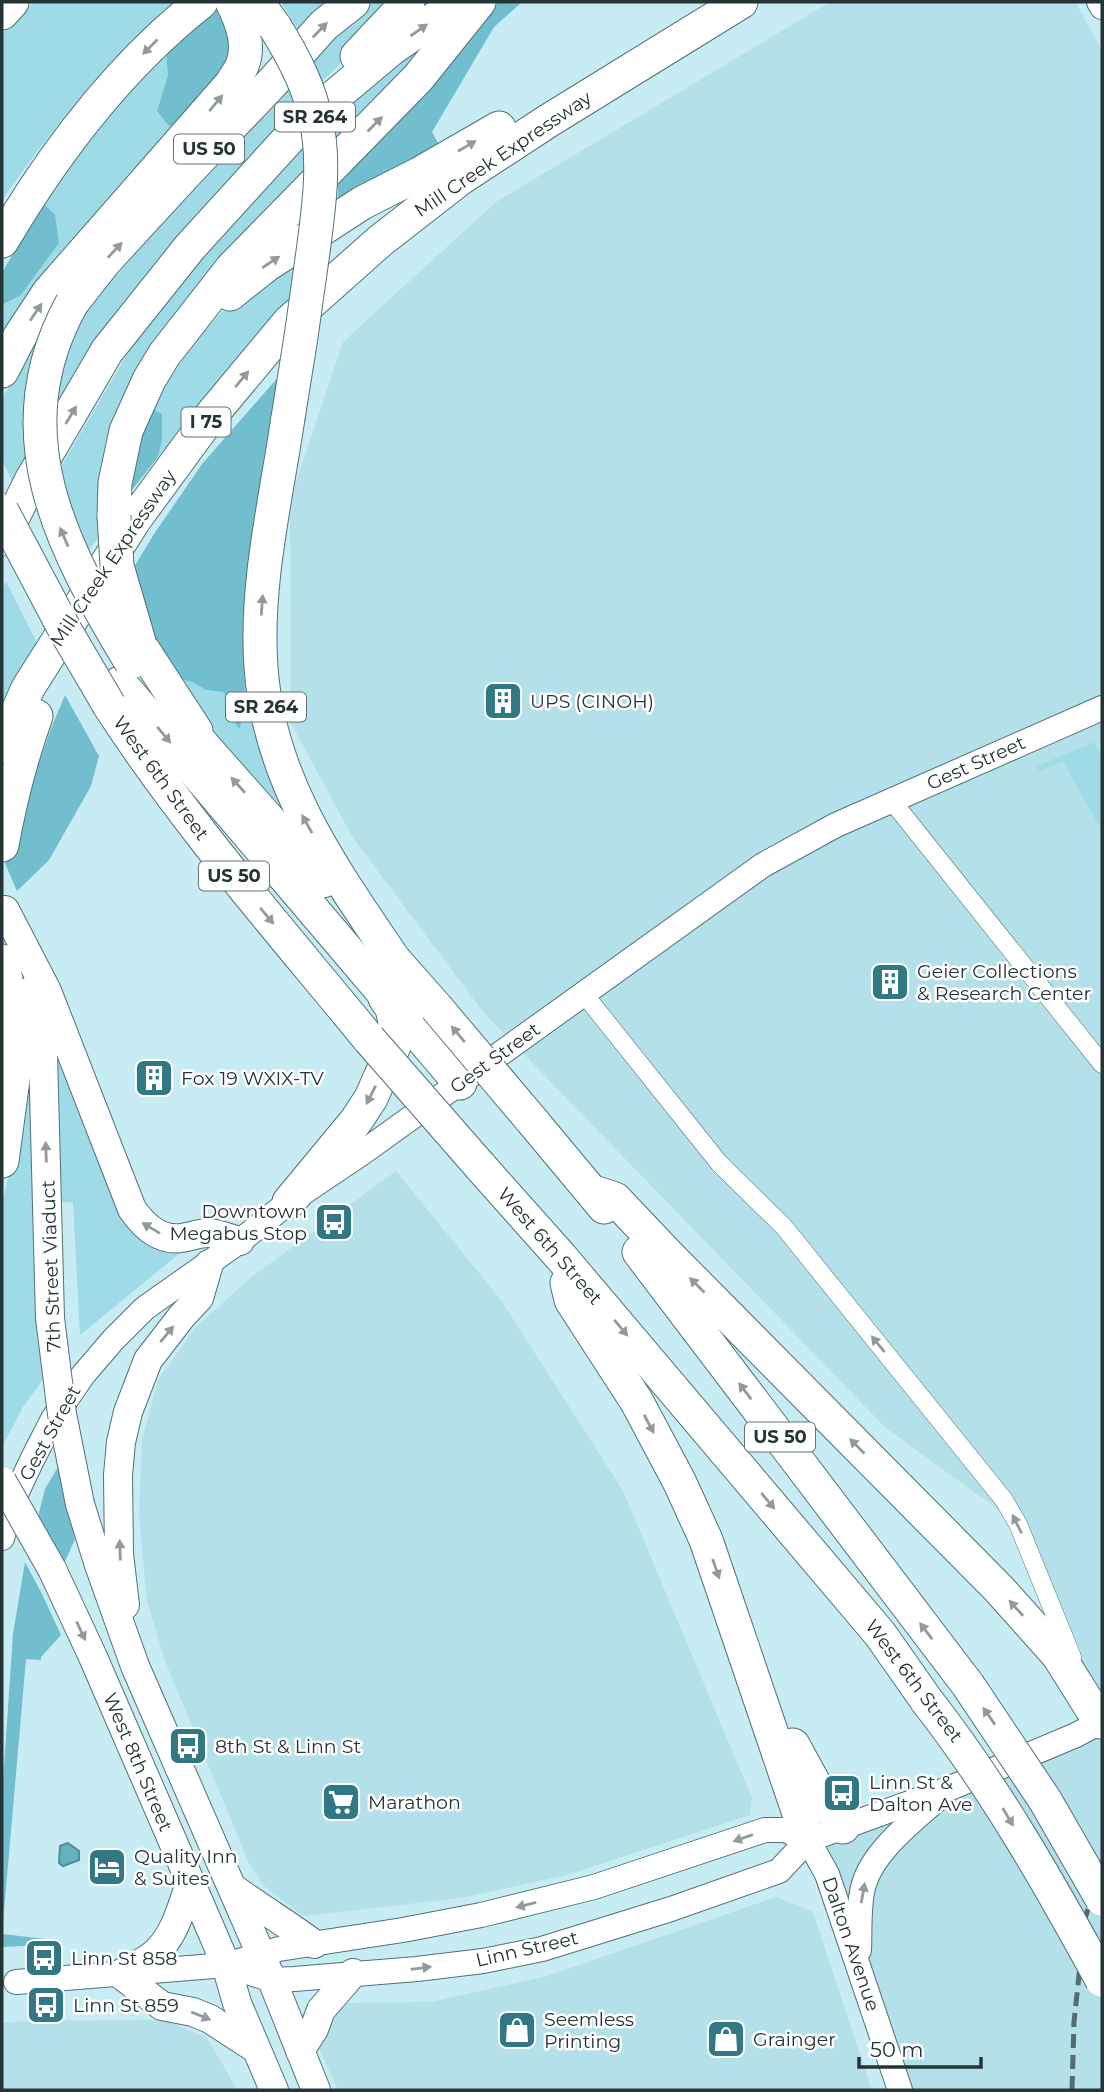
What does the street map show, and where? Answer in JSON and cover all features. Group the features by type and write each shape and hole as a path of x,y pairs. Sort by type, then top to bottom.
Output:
{"highway":[{"path":"2,13 12,2"},
{"path":"2,241 39,180 87,116 153,43 201,2"},
{"name":"US 50","path":"353,2 324,25 105,261 72,303 55,337 43,377 39,429 43,465 55,514 125,673 211,754 388,975"},
{"path":"242,190 299,117 408,2"},
{"path":"2,539 32,480 107,351 190,247 304,122 391,49 459,2"},
{"path":"125,673 114,516 115,483 126,432 135,408 164,355 232,268 418,78 479,2"},
{"name":"Mill Creek Expressway","path":"2,747 28,688 135,519 201,429 289,322 380,241 461,178 741,2"},
{"path":"2,371 20,336 49,292 232,83 244,62 245,40 241,21 256,9"},
{"name":"SR 264","path":"256,9 297,64 316,119 321,150 318,215 303,331 267,550 261,608 260,665 263,695 274,740 303,818 388,975"},
{"path":"164,355 227,296 265,266 362,203 419,174 547,100 703,24"},
{"path":"2,511 29,565 388,975 460,1083"},
{"path":"2,845 9,806 26,745 75,614"},
{"name":"West 6th Street","path":"125,673 141,755 187,817 369,1039 561,1257 880,1634 963,1747 1002,1806 1056,1895 1102,1980"},
{"path":"2,961 10,999 14,1072 2,1161"},
{"path":"289,1202 356,1121 371,1098 394,1046 396,1027 388,975"},
{"name":"West 6th Street","path":"388,975 436,1007 591,1191 670,1292 968,1685 1045,1800 1102,1899"},
{"path":"591,1191 615,1199 999,1589 1058,1655 1101,1722"},
{"path":"561,1257 571,1300 637,1402 680,1483 706,1540 808,1840"},
{"path":"768,1718 794,1747 816,1788 843,1827"}],"main road":[{"path":"1099,2 1102,7"},
{"name":"Gest Street","path":"2,1538 16,1494 53,1419 83,1375 145,1308 209,1264 289,1202 362,1153 764,865 836,825 1102,708"},
{"path":"3,906 47,991 132,1209 150,1230 166,1236 176,1238 208,1233 240,1241"},
{"name":"7th Street Viaduct","path":"3,906 38,1014 43,1055 50,1318 62,1414 80,1504 135,1666"},
{"path":"135,1666 131,1631 123,1598 120,1554 118,1475 121,1442 136,1388 148,1360 199,1298 209,1264"},
{"name":"West 8th Street","path":"2,1481 52,1569 93,1657 226,1965 237,2003 274,2090"},
{"name":"West 8th Street","path":"135,1666 272,1980 316,2090"},
{"name":"Linn Street","path":"226,1965 272,1980 417,1969 483,1961 542,1949 671,1909 779,1871 808,1840 948,1789 1101,1722"},
{"path":"858,1961 860,1904 867,1876 880,1854 948,1789"},
{"name":"Linn Street","path":"16,1982 226,1965 260,1953 441,1923 518,1907 594,1887 765,1830 785,1830 808,1840"},
{"name":"Dalton Avenue","path":"808,1840 827,1874 901,2090"},
{"path":"190,1882 180,1912 164,1943 150,1957 120,1974 162,2006 193,2012 209,2019 256,2049"},
{"path":"231,1887 314,1944"},
{"path":"300,2052 314,2029 321,2010 353,1973"}],"street":[{"path":"892,801 1102,1064"},
{"path":"584,994 719,1163 784,1227 1004,1500 1018,1524 1101,1722"}],"shaded area":[{"path":"34,2 176,2 104,71 41,146 2,200 2,34"},
{"path":"281,2 329,2 298,30"},
{"path":"374,2 399,2 322,82 312,58"},
{"path":"494,2 522,2 494,27 432,132 442,150 338,205 338,177"},
{"path":"830,2 1075,2 1102,50 1102,2090 900,2090 808,1840 1100,1722 1018,1524 886,1428 484,1013 353,838 291,723 290,500 343,342 496,202"},
{"path":"221,5 230,26 230,68 181,130 168,125 157,111 168,75 166,52"},
{"path":"435,32 337,150 332,115"},
{"path":"166,52 168,75 157,111 181,130 2,349 2,306 20,296 42,202 116,105"},
{"path":"290,83 298,108 220,189 147,275 52,419 58,375 89,305"},
{"path":"306,145 308,178 183,314 100,536 84,556 56,475 129,351 201,257"},
{"path":"42,202 55,215 59,243 20,296 2,305 2,273"},
{"path":"300,252 292,309 239,360 158,457 162,440 153,409 180,363 225,309 268,273"},
{"path":"40,332 30,459 15,488 2,459 2,399"},
{"path":"281,374 249,659 244,663 245,690 240,729 229,717 224,692 206,690 192,682 167,676 128,577 202,464"},
{"path":"153,409 162,414 162,440 158,457 124,500 133,454"},
{"path":"6,581 38,645 2,714 2,590"},
{"path":"249,659 270,776 280,805 186,701 167,676 192,682 206,690 224,692 229,717 245,690 244,663"},
{"path":"65,695 99,756 91,786 49,860 17,891 4,861"},
{"path":"1095,742 1102,762 1100,827 1063,761 1039,771 1037,766"},
{"path":"29,1018 39,1343 43,1379 23,1407 2,1447 2,1204 15,1148"},
{"path":"53,1045 107,1170 179,1246 180,1253 80,1335 73,1202 57,1203"},
{"path":"396,1171 501,1300 623,1491 752,1798 750,1815 567,1875 461,1898 303,1916 264,1886 249,1863 165,1661 147,1601 139,1516 142,1441 158,1380 195,1328 249,1279"},
{"path":"58,1467 75,1539 63,1566 37,1521 45,1489"},
{"path":"25,1562 61,1635 41,1660 26,1659 2,1934 2,1796 13,1634"},
{"path":"68,1843 79,1851 79,1860 63,1866 59,1863 60,1846"},
{"path":"776,1897 813,1912 872,2090 338,2090 317,2044 341,2003 430,2002 547,1976"},
{"path":"2,1934 46,1939 46,1945 2,1947"},
{"path":"165,2020 207,2038 236,2090 2,2090 2,2023"}],"railway":[{"path":"1072,2090 1074,2022 1085,1919 1102,1861"}],"place":[{"name":"UPS (CINOH)","path":"503,701"},
{"name":"Geier Collections & Research Center","path":"890,982"},
{"name":"Fox 19 WXIX-TV","path":"154,1078"},
{"name":"Downtown Megabus Stop","path":"334,1222"},
{"name":"8th St & Linn St","path":"188,1746"},
{"name":"Linn St & Dalton Ave","path":"842,1793"},
{"name":"Marathon","path":"341,1802"},
{"name":"Quality Inn & Suites","path":"107,1867"},
{"name":"Linn St 858","path":"44,1958"},
{"name":"Linn St 859","path":"46,2005"},
{"name":"Seemless Printing","path":"517,2030"},
{"name":"Grainger","path":"726,2039"}]}
